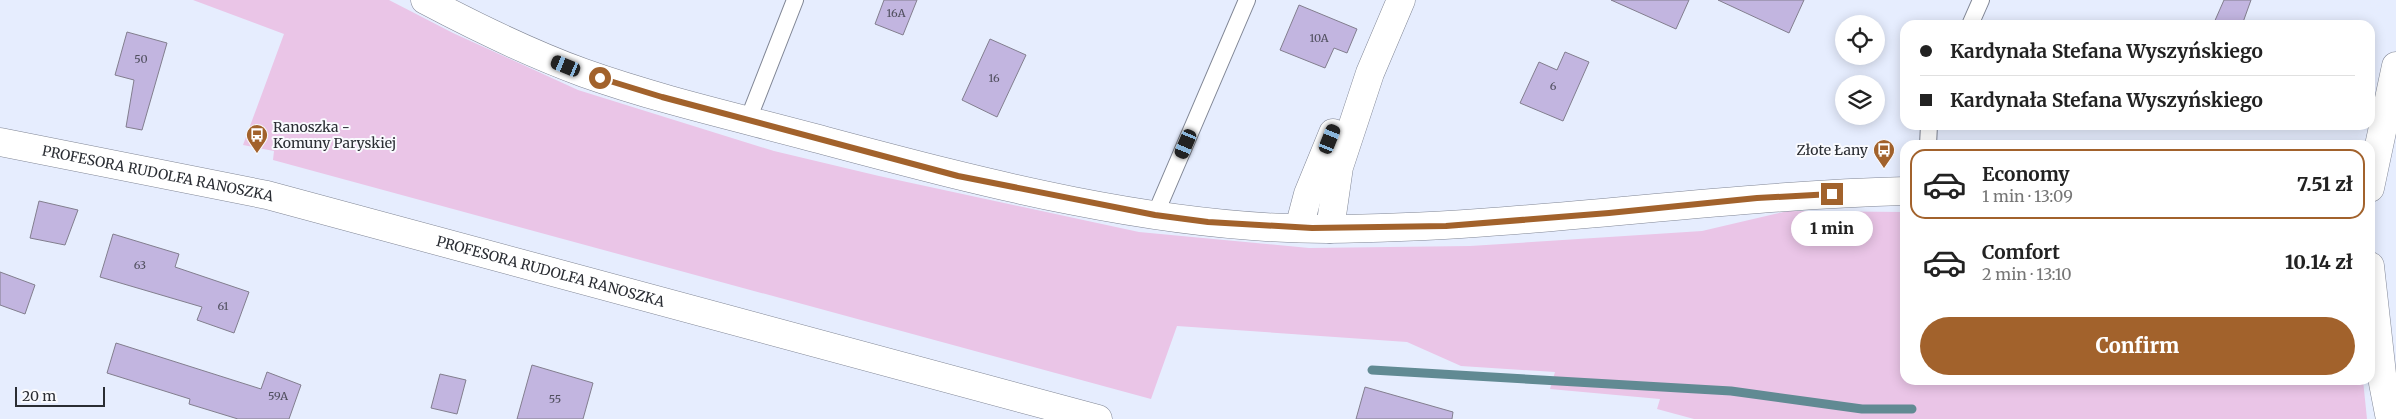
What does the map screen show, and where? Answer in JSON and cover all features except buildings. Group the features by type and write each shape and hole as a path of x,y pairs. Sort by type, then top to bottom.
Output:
{"street":[{"path":"425,0 457,8 511,44 584,73 748,120 958,176 1155,215 1208,222 1330,229 1446,226 1609,213 1757,198 1900,192"},
{"path":"1299,228 1308,194 1338,120 1362,68 1399,6"},
{"path":"1330,229 1339,167 1370,73 1399,6"},
{"path":"2375,165 2396,66"},
{"name":"PROFESORA RUDOLFA RANOSZKA","path":"0,142 267,195 1098,419"},
{"path":"2375,311 2383,383 2390,419"}],"lane":[{"path":"748,120 795,0"},
{"path":"1155,215 1247,0"},
{"path":"1972,20 1981,0"}],"shaded area":[{"path":"193,0 389,0 453,33 578,90 774,151 879,176 1139,232 1309,248 1470,246 1702,231 1788,211 1900,212 1900,385 2364,385 2367,419 1694,419 1657,409 1660,399 1550,389 1555,372 1461,366 1407,342 1177,326 1151,399 273,160 274,151 243,145 284,34"}],"waterway":[{"path":"1372,370 1731,391 1862,409 1912,409"}],"place":[{"name":"Ranoszka - Komuny Paryskiej","path":"257,154"},
{"name":"Złote Łany","path":"1884,169"}],"route":[{"path":"600,78 662,97 958,176 1155,215 1208,222 1330,229 1446,226 1564,215 1609,213 1757,198 1832,194"}]}
